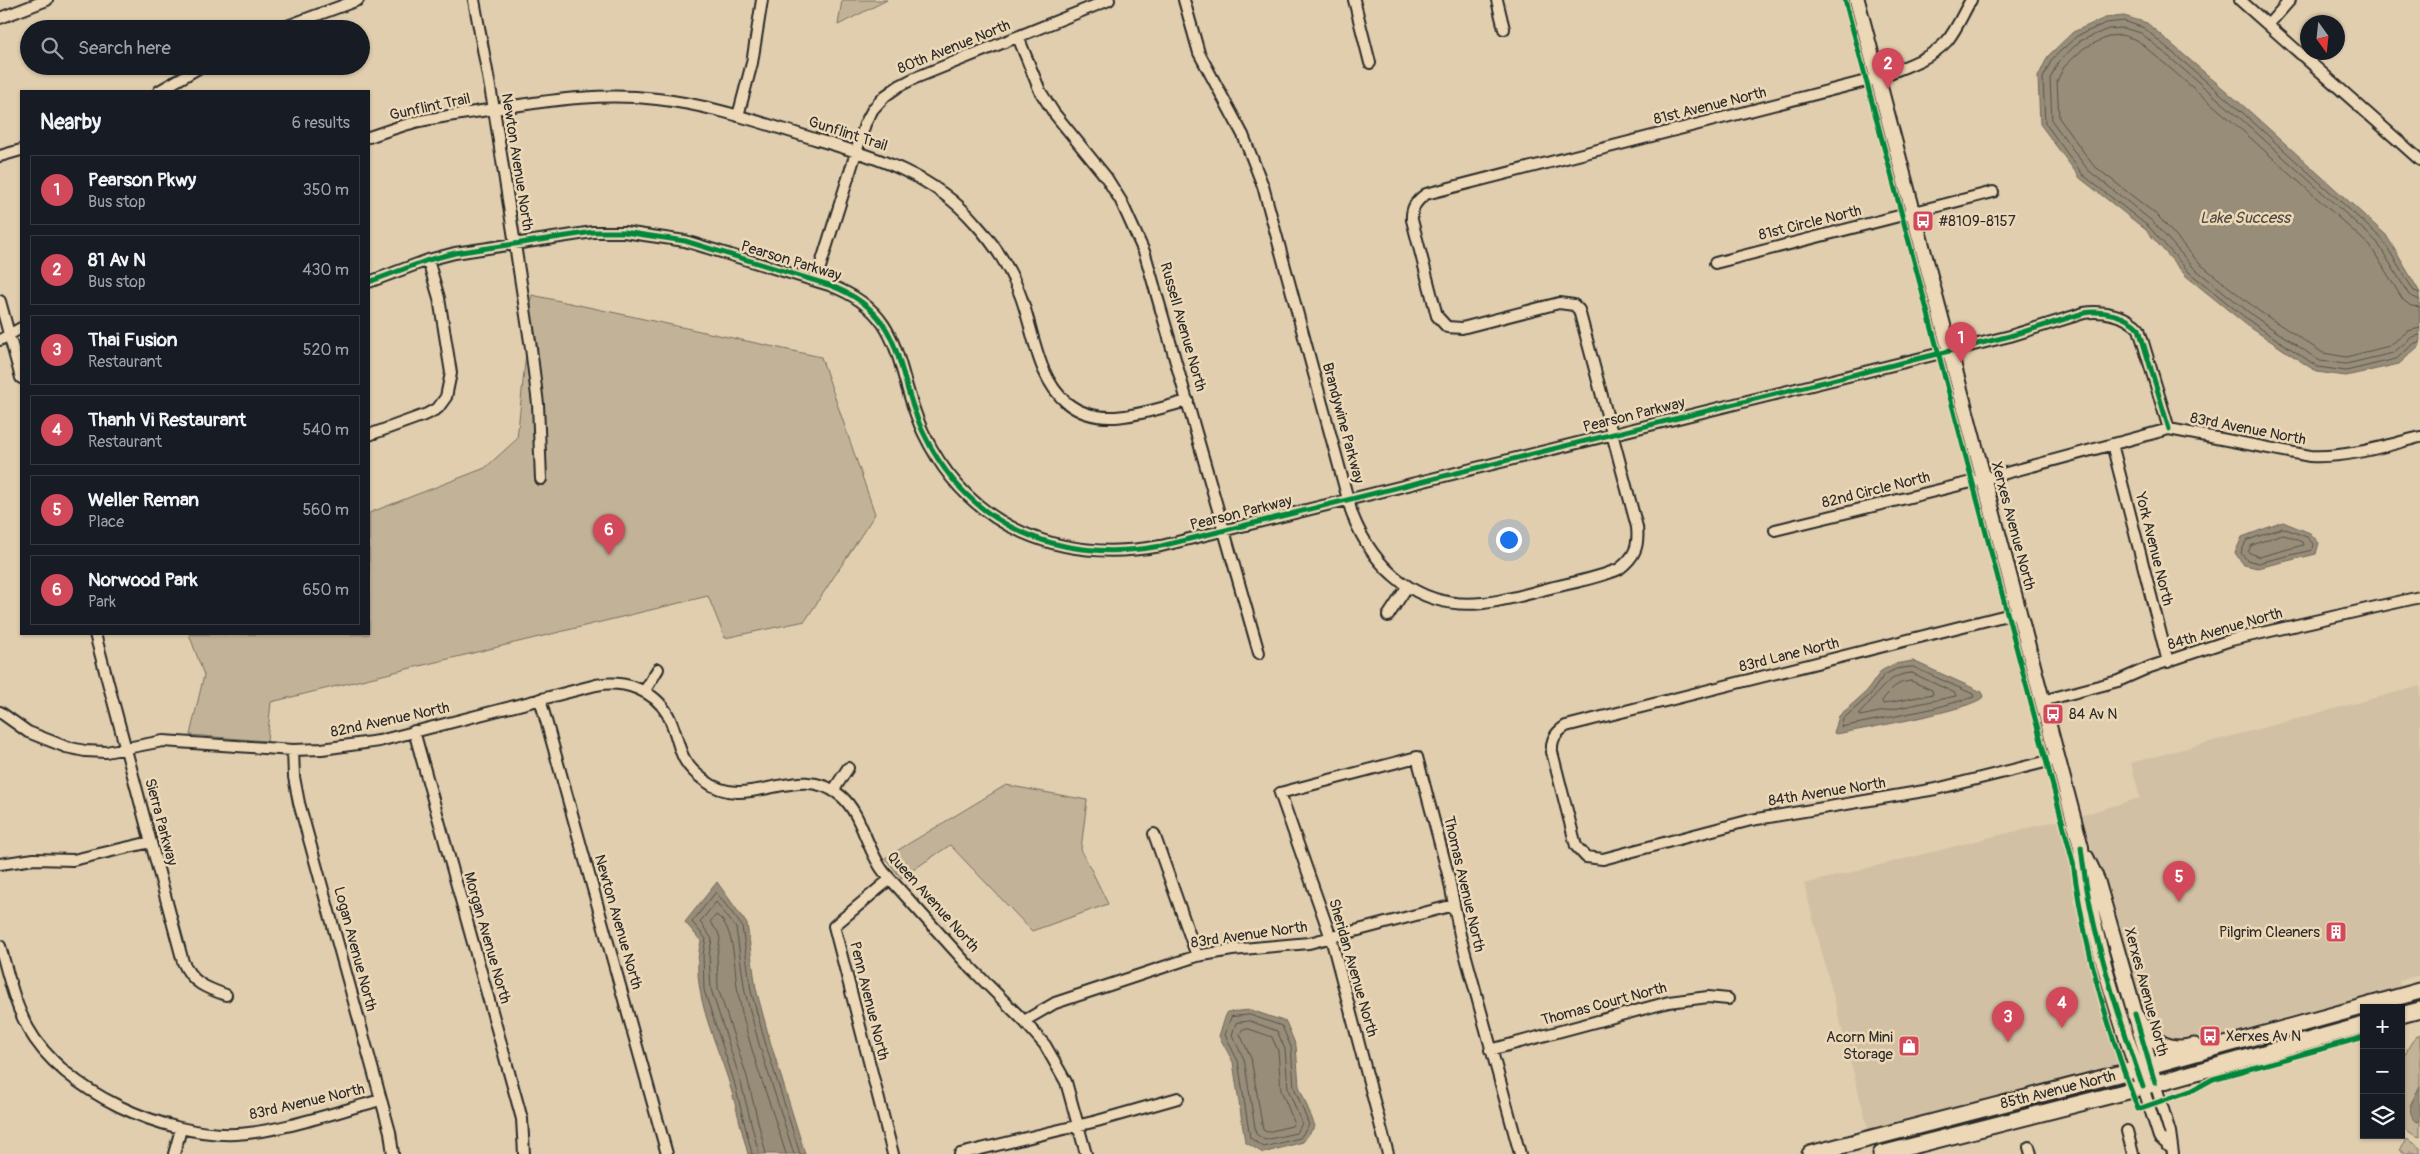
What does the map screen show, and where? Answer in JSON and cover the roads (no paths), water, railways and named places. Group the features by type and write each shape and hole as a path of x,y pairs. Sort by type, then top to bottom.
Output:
{"main road":[{"name":"85th Avenue North","path":"1810,1154 2143,1068 2420,991"},
{"path":"2405,1014 2420,1010"},
{"path":"2135,1014 2145,1032 2152,1039 2167,1046 2179,1048 2234,1035 2261,1035"},
{"name":"85th Avenue North","path":"1881,1154 1898,1152 2360,1027"}],"street":[{"path":"0,18 47,0"},
{"path":"304,20 358,0"},
{"name":"Newton Avenue North","path":"474,0 494,109 538,404 541,479"},
{"path":"738,116 752,63 762,0"},
{"name":"80th Avenue North","path":"816,280 864,124 873,109 899,86 1110,0"},
{"name":"Brandywine Parkway","path":"1184,0 1199,54 1243,134 1263,186 1348,499 1360,534 1371,552 1385,568 1407,587 1439,600 1460,604 1481,604 1502,600 1610,573 1619,569 1634,556 1637,547 1637,527 1582,316 1574,305 1559,303 1462,328 1447,327 1436,316 1412,220 1414,207 1418,199 1426,194"},
{"path":"1354,0 1370,63"},
{"path":"1497,0 1504,30"},
{"name":"Xerxes Avenue North","path":"1857,0 2081,847 2085,883 2104,966 2149,1085 2170,1132 2172,1151"},
{"name":"81st Avenue North","path":"1426,194 1878,78 1920,61 1934,52 1958,25 1971,0"},
{"path":"2240,0 2420,160"},
{"path":"2268,25 2290,0"},
{"name":"Russell Avenue North","path":"1018,37 1045,98 1054,113 1106,177 1134,227 1154,281 1258,653"},
{"path":"161,90 187,75"},
{"name":"Gunflint Trail","path":"370,137 418,121 582,96 619,96 686,103 738,116 855,151 885,161 918,176 962,209 974,222 1000,254 1012,274 1028,316 1043,369 1058,394 1069,404 1096,417 1112,418 1188,401"},
{"path":"0,156 20,150"},
{"path":"1914,212 1993,192"},
{"name":"81st Circle North","path":"1715,263 1914,212"},
{"name":"Pearson Parkway","path":"370,282 428,260 455,253 594,232 632,233 685,241 816,280 848,292 865,303 880,317 893,340 913,406 937,458 974,501 997,519 1049,543 1076,549 1104,552 1133,551 1224,530 2010,336 2084,312 2096,311 2134,324 2143,338 2169,429"},
{"path":"370,435 427,414 438,408 446,398 451,373 439,298 428,260"},
{"path":"0,301 5,337 20,375"},
{"path":"5,337 20,329"},
{"name":"83rd Avenue North","path":"1984,479 2169,429 2310,456 2329,457 2348,455 2420,437"},
{"name":"York Avenue North","path":"2112,444 2168,662"},
{"name":"82nd Circle North","path":"1775,530 1984,479"},
{"path":"1388,616 1407,587"},
{"name":"84th Avenue North","path":"2042,701 2118,681 2231,640 2420,597"},
{"name":"83rd Lane North","path":"1603,859 1586,857 1576,846 1552,752 1554,738 1566,726 2019,612"},
{"name":"Sierra Parkway","path":"95,635 188,973 194,981 204,988 226,996"},
{"path":"644,692 658,669"},
{"name":"Queen Avenue North","path":"596,684 620,683 633,686 657,701 667,714 684,761 708,784 723,790 740,793 800,781 815,783 833,791 851,806 874,860 966,963 1024,1021 1056,1063 1071,1096 1086,1154"},
{"name":"82nd Avenue North","path":"0,712 28,732 66,747 86,751 106,752 163,741 293,750 351,746 414,732 596,684"},
{"name":"Newton Avenue North","path":"540,699 667,1154"},
{"name":"Morgan Avenue North","path":"414,732 522,1119 524,1154"},
{"name":"Logan Avenue North","path":"293,750 294,777 300,803 390,1132 393,1154"},
{"name":"Thomas Avenue North","path":"1280,792 1417,757 1460,935 1520,1154"},
{"name":"84th Avenue North","path":"1603,859 1751,820 1936,790 2057,759"},
{"path":"833,791 848,768"},
{"name":"Sheridan Avenue North","path":"1280,792 1331,938 1388,1154"},
{"path":"1154,834 1197,956"},
{"path":"0,864 34,859 73,860 95,857 151,842"},
{"name":"Xerxes Avenue North","path":"2081,847 2097,880 2135,1014 2143,1068"},
{"name":"Penn Avenue North","path":"890,879 834,926 893,1154"},
{"name":"83rd Avenue North","path":"1024,1021 1055,1003 1197,956 1331,938 1454,905"},
{"name":"83rd Avenue North","path":"0,946 18,1008 41,1048 57,1065 95,1094 117,1106 181,1129 209,1133 256,1131 381,1100"},
{"name":"Thomas Court North","path":"1490,1050 1669,1002 1708,997 1728,998"},
{"path":"960,1154 1178,1098"},
{"path":"174,1154 181,1129"},
{"path":"2127,1131 2133,1154"},
{"path":"1886,1134 1898,1152"}],"water":[{"name":"Lake Success","path":"2124,16 2147,23 2247,109 2386,235 2419,291 2420,345 2399,364 2346,376 2317,372 2248,326 2186,276 2146,230 2080,178 2040,124 2038,77 2048,56 2073,32 2105,18"},
{"path":"2283,522 2310,533 2319,543 2316,554 2258,568 2244,565 2235,553 2242,537"},
{"path":"1913,661 1982,692 1984,696 1976,701 1940,713 1837,734 1834,733 1839,716 1867,691 1881,671 1894,664"},
{"path":"717,882 747,924 756,989 805,1154 748,1154 731,1088 710,1029 701,994 698,958 701,941 685,922"},
{"path":"1251,1010 1286,1022 1296,1046 1299,1086 1315,1126 1303,1142 1263,1153 1245,1142 1233,1062 1219,1036 1227,1012"},
{"path":"2420,1086 2420,1121 2417,1122 2413,1118 2410,1109"}],"place":[{"name":"81 Av N","path":"1888,89"},
{"name":"#8109-8157","path":"1923,221"},
{"name":"Pearson Pkwy","path":"1961,363"},
{"name":"Norwood Park","path":"609,555"},
{"name":"84 Av N","path":"2053,714"},
{"name":"Weller Reman","path":"2179,902"},
{"name":"Pilgrim Cleaners","path":"2336,932"},
{"name":"Thanh Vi Restaurant","path":"2062,1028"},
{"name":"Xerxes Av N","path":"2210,1036"},
{"name":"Thai Fusion","path":"2008,1042"},
{"name":"Acorn Mini Storage","path":"1909,1046"}]}
